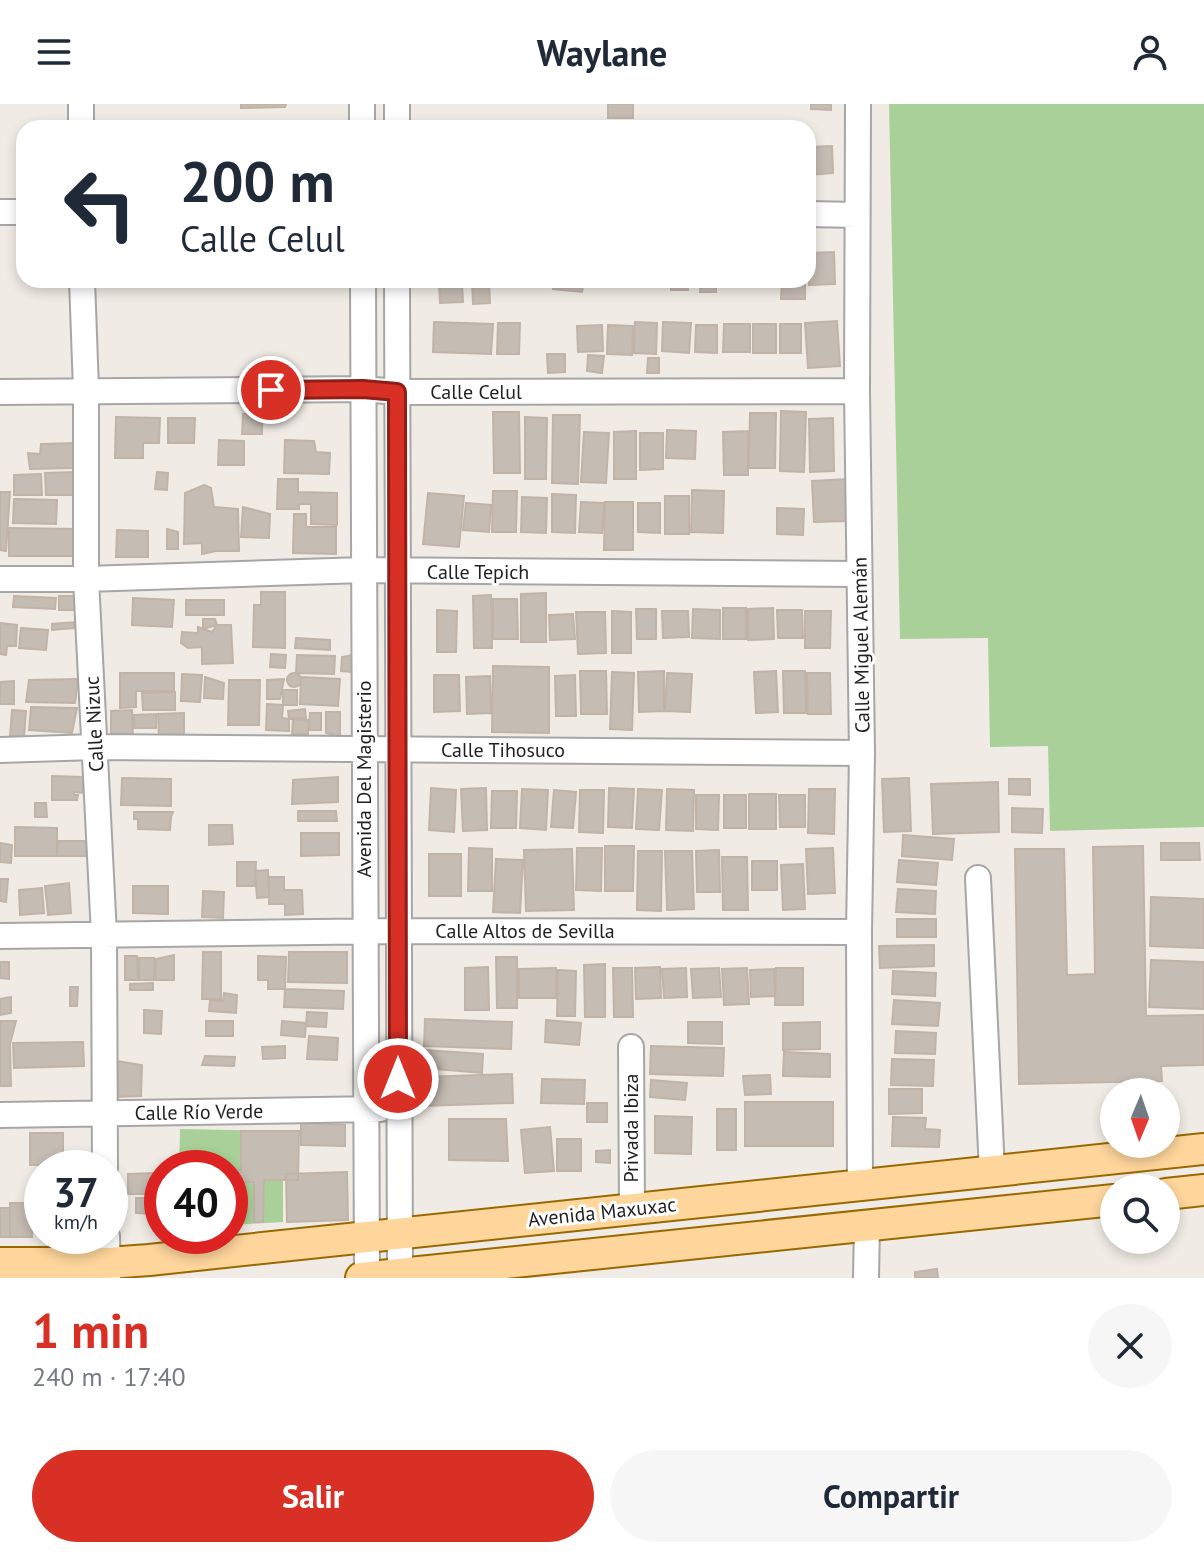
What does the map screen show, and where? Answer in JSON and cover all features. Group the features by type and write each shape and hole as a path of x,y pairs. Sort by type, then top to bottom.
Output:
{"main road":[{"name":"Avenida Maxuxac","path":"0,1263 107,1259 400,1234 1204,1149"},
{"path":"1180,1193 1204,1190"},
{"name":"Avenida Maxuxac","path":"365,1278 1100,1201"}],"street":[{"name":"Calle Miguel Alemán","path":"858,104 857,391 862,753 860,1185"},
{"path":"816,214 856,215"},
{"name":"Calle Nizuc","path":"82,288 86,390 86,579 104,935 105,1150"},
{"name":"Avenida Del Magisterio","path":"363,288 365,1278"},
{"name":"Avenida Del Magisterio","path":"397,288 400,1276"},
{"name":"Calle Celul","path":"0,392 363,389 397,392 857,391"},
{"name":"Calle Tepich","path":"0,579 364,570 859,574"},
{"name":"Calle Tihosuco","path":"0,750 95,747 862,753"},
{"path":"978,878 992,1171"},
{"name":"Calle Altos de Sevilla","path":"0,936 365,931 859,932"},
{"name":"Privada Ibiza","path":"631,1047 632,1209"},
{"name":"Calle Río Verde","path":"0,1115 398,1109"},
{"path":"866,1278 867,1225"}],"green space":[{"path":"889,104 1204,104 1204,827 1050,831 1048,746 990,747 988,638 900,639"},
{"path":"180,1129 283,1131 283,1222 248,1224 248,1150 179,1150"}],"building":[{"path":"241,104 286,104 285,107 241,108"},
{"path":"608,104 633,104 633,118 608,118"},
{"path":"811,104 831,104 831,110 811,109"},
{"path":"832,146 833,173 816,174 816,147"},
{"path":"834,252 835,284 816,285 816,253"},
{"path":"439,288 462,288 463,302 440,303"},
{"path":"472,288 489,288 490,303 473,304"},
{"path":"553,288 583,288 582,292"},
{"path":"700,288 716,288 716,292 700,292"},
{"path":"782,288 805,288 805,299 781,299"},
{"path":"837,321 840,366 808,368 805,323"},
{"path":"434,322 493,324 491,354 433,352"},
{"path":"635,322 657,323 656,354 634,353"},
{"path":"663,322 691,323 689,353 662,351"},
{"path":"498,323 520,323 519,354 497,354"},
{"path":"724,324 750,324 750,352 723,352"},
{"path":"753,324 776,324 776,353 753,353"},
{"path":"780,324 801,324 801,353 780,353"},
{"path":"602,325 603,351 578,352 577,326"},
{"path":"608,325 633,326 632,355 607,354"},
{"path":"696,325 717,325 717,353 695,352"},
{"path":"547,354 565,354 565,372 548,373"},
{"path":"588,355 604,356 602,373 587,371"},
{"path":"648,358 659,358 659,373 647,373"},
{"path":"781,411 806,412 804,472 780,471"},
{"path":"493,412 519,412 520,473 494,473"},
{"path":"750,413 776,413 775,468 749,468"},
{"path":"243,414 262,414 262,434 242,434"},
{"path":"553,415 580,415 578,484 552,483"},
{"path":"116,417 160,418 159,443 143,443 143,458 115,458"},
{"path":"525,417 547,418 546,479 525,479"},
{"path":"168,418 195,418 194,443 168,443"},
{"path":"833,418 834,471 810,472 809,419"},
{"path":"667,430 696,431 695,459 666,458"},
{"path":"636,431 636,479 614,479 614,432"},
{"path":"748,431 748,475 724,475 723,432"},
{"path":"584,432 609,433 606,483 581,482"},
{"path":"640,433 663,433 663,469 640,470"},
{"path":"219,440 244,441 244,465 218,465"},
{"path":"285,440 314,441 316,452 330,453 329,474 284,473"},
{"path":"74,443 73,468 30,469 28,453 40,454 41,444"},
{"path":"74,472 74,495 46,495 45,473"},
{"path":"157,472 168,473 167,490 155,489"},
{"path":"41,474 42,495 14,495 14,475"},
{"path":"278,479 298,479 298,492 337,493 337,525 311,524 311,504 299,504 299,509 277,509"},
{"path":"848,479 849,521 814,522 812,481"},
{"path":"204,485 211,488 214,507 238,509 239,551 202,554 202,543 184,544 185,493"},
{"path":"692,490 724,491 723,533 691,532"},
{"path":"493,491 517,491 516,532 492,532"},
{"path":"0,492 10,492 6,551 0,550"},
{"path":"428,493 464,496 459,547 423,544"},
{"path":"552,494 576,495 575,533 552,532"},
{"path":"665,496 689,496 689,534 665,534"},
{"path":"522,497 547,498 546,533 521,532"},
{"path":"14,499 57,500 56,524 13,523"},
{"path":"581,502 604,503 602,533 579,532"},
{"path":"605,502 633,502 633,550 604,550"},
{"path":"466,503 491,505 489,532 463,530"},
{"path":"638,503 660,503 660,533 638,532"},
{"path":"243,507 270,514 269,538 241,537"},
{"path":"777,508 804,509 803,535 777,534"},
{"path":"294,514 306,514 306,527 336,527 336,554 293,553"},
{"path":"9,528 78,529 78,556 9,556"},
{"path":"167,529 178,532 178,549 167,549"},
{"path":"117,530 148,531 148,557 116,557"},
{"path":"261,592 285,592 285,648 253,647 254,605 261,605"},
{"path":"546,593 546,642 521,642 521,594"},
{"path":"491,595 492,648 474,648 473,596"},
{"path":"14,596 56,598 55,609 13,607"},
{"path":"59,596 80,596 80,610 59,610"},
{"path":"133,598 174,600 172,627 132,625"},
{"path":"493,599 517,599 518,639 493,639"},
{"path":"186,600 224,600 224,615 186,615"},
{"path":"723,608 746,608 746,639 723,639"},
{"path":"773,608 774,639 748,640 748,609"},
{"path":"636,609 656,609 656,639 637,639"},
{"path":"693,609 720,610 720,639 692,638"},
{"path":"437,610 457,611 456,652 437,652"},
{"path":"777,610 802,610 803,638 778,638"},
{"path":"612,611 631,612 631,653 612,653"},
{"path":"662,611 688,611 689,637 663,638"},
{"path":"805,611 831,611 830,648 805,648"},
{"path":"576,612 605,612 606,653 578,654"},
{"path":"573,614 575,639 550,640 549,615"},
{"path":"203,619 215,619 217,625 203,629"},
{"path":"76,622 74,628 52,630 52,624"},
{"path":"0,623 17,625 16,646 7,646 6,655 0,654"},
{"path":"217,625 231,625 233,663 202,664 202,647 188,648 181,643 182,632 198,633 198,627 212,632"},
{"path":"21,628 48,630 46,650 19,648"},
{"path":"296,638 330,640 330,650 295,648"},
{"path":"271,654 286,655 285,668 270,667"},
{"path":"297,655 335,656 334,674 296,673"},
{"path":"353,655 352,672 341,671 342,657"},
{"path":"493,666 549,667 549,733 492,732"},
{"path":"580,671 606,671 607,714 581,714"},
{"path":"664,671 664,711 639,712 638,672"},
{"path":"776,671 778,712 756,713 754,672"},
{"path":"783,671 805,671 806,713 784,713"},
{"path":"612,672 634,673 632,730 610,729"},
{"path":"120,673 174,673 174,691 136,691 136,707 120,708"},
{"path":"294,673 301,680 294,687 287,680"},
{"path":"667,673 692,674 690,712 665,711"},
{"path":"807,673 830,673 831,714 808,714"},
{"path":"182,674 202,675 200,702 181,701"},
{"path":"434,675 459,675 460,711 434,712"},
{"path":"575,675 576,716 556,716 555,676"},
{"path":"490,676 491,713 467,714 466,677"},
{"path":"205,677 224,683 223,699 204,698"},
{"path":"301,677 340,679 338,706 300,704"},
{"path":"78,679 75,703 26,702 29,680"},
{"path":"284,679 280,699 267,699 267,680"},
{"path":"229,680 260,680 259,725 228,725"},
{"path":"14,681 14,704 0,704 0,682"},
{"path":"283,690 297,690 297,705 283,705"},
{"path":"175,692 175,710 143,710 142,693"},
{"path":"267,704 283,705 282,718 289,719 289,731 266,730"},
{"path":"31,707 77,708 72,733 29,730"},
{"path":"305,709 306,718 289,719 288,711"},
{"path":"12,710 26,711 24,737 10,736"},
{"path":"132,710 133,740 111,742 111,711"},
{"path":"326,712 340,712 340,737 326,733"},
{"path":"184,713 184,737 159,737 158,714"},
{"path":"310,713 321,713 321,730 309,730"},
{"path":"156,714 156,728 134,728 134,715"},
{"path":"293,719 309,720 308,734 292,734"},
{"path":"52,776 83,777 83,793 74,792 78,795 77,800 52,800"},
{"path":"338,777 338,802 292,804 293,780"},
{"path":"122,778 171,779 171,806 121,805"},
{"path":"909,778 911,831 884,832 882,779"},
{"path":"1009,779 1030,779 1030,795 1009,794"},
{"path":"998,782 999,832 933,834 931,784"},
{"path":"431,788 456,790 454,832 429,830"},
{"path":"486,788 487,830 463,831 461,789"},
{"path":"609,788 634,789 632,828 608,827"},
{"path":"522,789 548,790 546,830 520,828"},
{"path":"638,789 662,790 659,830 636,829"},
{"path":"667,789 694,790 693,831 666,830"},
{"path":"809,789 835,789 834,834 808,833"},
{"path":"554,790 576,792 573,828 551,827"},
{"path":"580,790 604,790 603,833 579,832"},
{"path":"492,791 517,791 516,828 491,828"},
{"path":"749,794 776,794 776,829 749,829"},
{"path":"696,795 719,795 718,830 696,829"},
{"path":"724,795 746,795 746,828 724,828"},
{"path":"779,795 805,795 805,827 780,827"},
{"path":"35,803 46,803 47,817 35,817"},
{"path":"1012,808 1043,809 1042,833 1012,832"},
{"path":"298,811 336,811 337,821 298,821"},
{"path":"134,812 173,812 170,830 138,829"},
{"path":"209,825 232,825 233,844 209,845"},
{"path":"15,827 57,828 57,856 15,856"},
{"path":"301,833 339,833 339,855 301,856"},
{"path":"903,835 954,839 952,860 902,856"},
{"path":"58,841 87,841 86,856 57,856"},
{"path":"0,843 12,845 11,863 0,862"},
{"path":"1161,843 1199,843 1200,860 1161,860"},
{"path":"605,846 634,846 633,891 605,891"},
{"path":"1143,846 1146,1016 1204,1015 1204,1065 1161,1066 1162,1078 1100,1078 1100,1082 1019,1084 1015,849 1064,849 1067,975 1095,974 1093,847"},
{"path":"469,848 492,849 492,891 468,891"},
{"path":"577,848 602,848 601,891 576,890"},
{"path":"833,848 835,893 808,894 806,849"},
{"path":"572,849 574,910 526,911 524,850"},
{"path":"719,850 720,892 697,892 696,851"},
{"path":"638,851 662,851 661,911 637,910"},
{"path":"665,851 692,851 694,909 667,910"},
{"path":"429,854 461,854 461,896 429,896"},
{"path":"722,857 747,857 748,910 723,910"},
{"path":"496,859 523,860 520,913 493,912"},
{"path":"899,860 938,863 936,885 897,882"},
{"path":"752,861 777,861 777,890 752,890"},
{"path":"237,862 256,862 255,886 237,886"},
{"path":"803,864 805,909 783,910 781,865"},
{"path":"268,870 269,897 257,898 255,871"},
{"path":"269,877 284,877 284,890 302,890 303,914 285,915 285,904 269,904"},
{"path":"0,879 8,879 6,902 0,901"},
{"path":"69,883 71,913 48,915 45,886"},
{"path":"133,886 168,886 168,914 133,913"},
{"path":"42,888 44,913 20,915 19,890"},
{"path":"898,889 936,891 935,914 896,912"},
{"path":"203,891 224,892 223,918 202,917"},
{"path":"1151,897 1204,899 1204,948 1150,946"},
{"path":"897,919 936,919 936,937 897,937"},
{"path":"934,945 934,966 880,968 879,946"},
{"path":"203,952 221,952 221,999 202,999"},
{"path":"289,952 347,952 347,983 288,982"},
{"path":"174,955 174,980 155,980 156,959"},
{"path":"125,956 137,956 138,980 125,980"},
{"path":"258,956 286,957 285,989 268,989 268,980 258,980"},
{"path":"496,957 517,957 517,1008 497,1008"},
{"path":"139,958 154,958 154,980 139,980"},
{"path":"1151,960 1204,962 1204,1009 1149,1007"},
{"path":"0,962 9,962 9,979 0,978"},
{"path":"605,964 605,1017 585,1017 584,965"},
{"path":"488,967 489,1010 465,1010 465,968"},
{"path":"660,967 661,998 636,999 635,968"},
{"path":"556,968 556,998 519,998 519,969"},
{"path":"613,968 632,968 633,1017 614,1017"},
{"path":"686,968 687,997 664,998 662,969"},
{"path":"719,968 721,997 693,998 691,969"},
{"path":"747,968 749,1004 724,1005 722,969"},
{"path":"776,968 803,968 803,1005 775,1005"},
{"path":"774,969 775,996 751,997 750,970"},
{"path":"558,970 576,971 575,1016 557,1016"},
{"path":"893,971 936,973 935,996 892,994"},
{"path":"153,983 153,990 130,990 130,984"},
{"path":"70,987 78,987 77,1006 70,1006"},
{"path":"285,989 344,991 343,1009 284,1007"},
{"path":"224,993 237,995 236,1013 209,1011 210,1000 223,1001"},
{"path":"11,997 11,1013 0,1015 0,999"},
{"path":"894,1000 940,1003 938,1026 892,1024"},
{"path":"144,1010 162,1011 161,1034 144,1033"},
{"path":"307,1012 327,1013 326,1027 306,1026"},
{"path":"425,1019 512,1022 511,1049 424,1046"},
{"path":"546,1020 581,1023 579,1045 545,1042"},
{"path":"0,1021 16,1021 10,1044 11,1086 0,1086"},
{"path":"206,1021 233,1021 233,1036 206,1036"},
{"path":"282,1021 306,1023 305,1037 281,1035"},
{"path":"688,1022 722,1022 722,1044 688,1043"},
{"path":"820,1022 820,1049 783,1050 783,1023"},
{"path":"896,1031 936,1033 935,1054 895,1053"},
{"path":"309,1036 338,1038 337,1060 307,1059"},
{"path":"83,1042 84,1066 14,1068 13,1043"},
{"path":"285,1046 285,1058 263,1059 262,1047"},
{"path":"651,1046 724,1048 723,1076 650,1074"},
{"path":"425,1050 483,1054 482,1073 424,1068"},
{"path":"784,1052 830,1054 830,1077 783,1076"},
{"path":"205,1056 235,1057 234,1066 202,1065"},
{"path":"892,1059 934,1060 933,1086 891,1085"},
{"path":"117,1061 142,1065 141,1096 117,1097"},
{"path":"512,1074 513,1103 423,1106 422,1077"},
{"path":"770,1075 771,1094 745,1095 743,1076"},
{"path":"542,1079 585,1080 584,1104 541,1103"},
{"path":"651,1080 687,1083 685,1100 650,1097"},
{"path":"889,1089 922,1089 922,1113 889,1114"},
{"path":"745,1102 833,1102 833,1146 745,1146"},
{"path":"587,1103 607,1103 607,1122 587,1122"},
{"path":"717,1109 736,1109 736,1150 717,1150"},
{"path":"655,1116 692,1117 691,1154 655,1153"},
{"path":"893,1117 926,1118 925,1129 940,1130 939,1147 892,1146"},
{"path":"449,1119 506,1119 508,1161 449,1160"},
{"path":"301,1123 345,1125 345,1146 301,1145"},
{"path":"550,1127 554,1171 525,1173 521,1130"},
{"path":"241,1131 299,1131 298,1180 264,1180 263,1222 254,1222 254,1182 248,1182 248,1150 241,1150"},
{"path":"30,1133 63,1133 63,1150 30,1150"},
{"path":"557,1139 581,1139 581,1171 557,1171"},
{"path":"610,1150 610,1163 596,1162 596,1151"},
{"path":"347,1172 348,1220 287,1222 286,1174"},
{"path":"144,1173 144,1194 128,1194 128,1174"},
{"path":"136,1198 144,1198 144,1213 136,1213"},
{"path":"10,1203 24,1203 24,1237 10,1237"},
{"path":"0,1208 10,1208 10,1237 0,1237"},
{"path":"937,1269 938,1278 915,1278 915,1272"}],"route":[{"path":"271,390 363,389 397,392 398,1079"}]}
